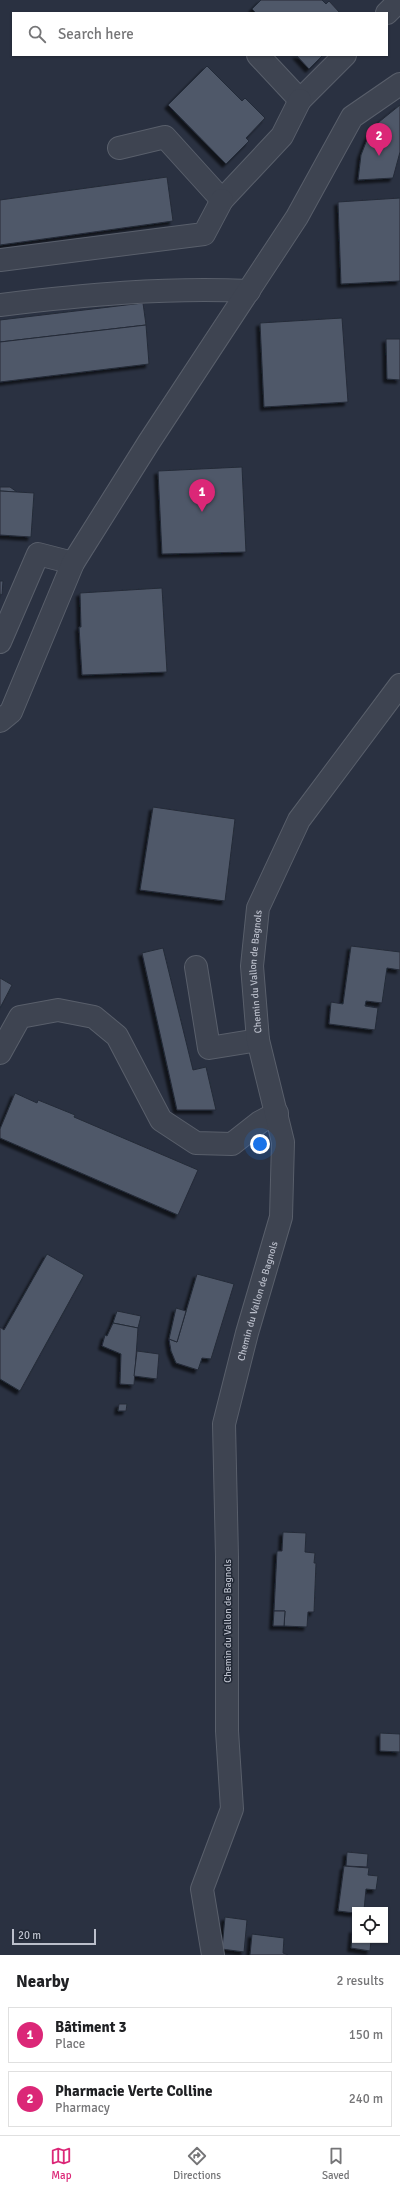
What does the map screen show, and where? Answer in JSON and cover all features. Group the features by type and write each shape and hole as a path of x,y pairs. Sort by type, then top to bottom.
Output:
{"street":[{"path":"259,56 300,100"},
{"path":"0,260 204,234 222,200 282,136 300,100 344,56"},
{"path":"0,721 11,712 73,563 149,442 297,217 352,117 400,84"},
{"path":"119,148 165,137 222,200"},
{"path":"0,305 91,294 198,288 249,291"},
{"path":"0,642 38,554 73,563"},
{"name":"Chemin du Vallon de Bagnols","path":"213,1955 202,1889 232,1809 227,1731 227,1557 224,1424 247,1333 281,1217 283,1142 258,1040 252,966 258,908 299,820 400,685"},
{"path":"196,967 209,1048 258,1040"},
{"path":"0,1053 20,1017 58,1010 94,1017 117,1036 161,1120 196,1143 232,1144 260,1122 277,1113"}],"building":[{"path":"261,0 322,0 326,4 329,1 339,12 255,12 252,9"},
{"path":"297,56 322,56 309,69"},
{"path":"207,66 242,101 245,98 265,118 246,138 249,141 226,164 168,105"},
{"path":"400,105 400,152 393,178 358,180 361,155 368,137 379,122"},
{"path":"167,177 173,221 0,245 0,200"},
{"path":"400,198 400,281 341,284 338,202"},
{"path":"143,303 146,325 0,342 0,320"},
{"path":"342,318 348,402 264,407 260,323"},
{"path":"146,325 149,364 0,382 0,342"},
{"path":"386,339 400,339 400,380 387,379"},
{"path":"242,467 246,552 162,554 158,471"},
{"path":"0,487 10,487 17,492 0,491"},
{"path":"0,491 34,493 31,537 0,535"},
{"path":"0,581 3,581 2,595 0,594"},
{"path":"162,588 167,672 82,675 79,627 81,627 80,593"},
{"path":"153,807 235,819 225,901 140,890"},
{"path":"351,946 400,952 400,970 387,968 382,1003 366,1001 365,1006 378,1008 375,1030 329,1024 331,1002 343,1004"},
{"path":"163,948 193,1070 206,1067 216,1110 177,1110 142,953"},
{"path":"0,978 12,985 0,1008"},
{"path":"15,1093 37,1103 38,1100 75,1115 74,1117 198,1170 178,1215 0,1138 0,1129"},
{"path":"47,1254 84,1275 20,1391 0,1379 0,1327 4,1330"},
{"path":"197,1274 234,1284 211,1359 202,1358 198,1370 176,1363 171,1351 169,1339 177,1342"},
{"path":"176,1308 186,1311 177,1342 169,1339"},
{"path":"117,1311 141,1316 138,1328 113,1323"},
{"path":"113,1323 138,1328 134,1385 120,1384 121,1354 102,1346 105,1335 107,1336"},
{"path":"137,1351 159,1354 157,1379 134,1376"},
{"path":"119,1404 127,1404 126,1411 118,1411"},
{"path":"283,1532 306,1533 305,1552 315,1553 314,1612 308,1612 307,1627 284,1626 285,1611 274,1611 277,1551 282,1551"},
{"path":"274,1611 285,1611 284,1626 273,1626"},
{"path":"380,1733 400,1734 400,1752 380,1751"},
{"path":"347,1852 368,1854 367,1867 346,1866"},
{"path":"344,1866 369,1868 368,1875 378,1876 376,1890 366,1889 364,1907 352,1907 352,1913 338,1911"},
{"path":"225,1917 247,1920 244,1952 222,1949"},
{"path":"252,1934 284,1938 283,1953 288,1955 250,1955"},
{"path":"352,1938 352,1943 371,1943 370,1951 351,1948"}],"place":[{"name":"Pharmacie Verte Colline","path":"379,156"},
{"name":"Bâtiment 3","path":"202,512"}]}
